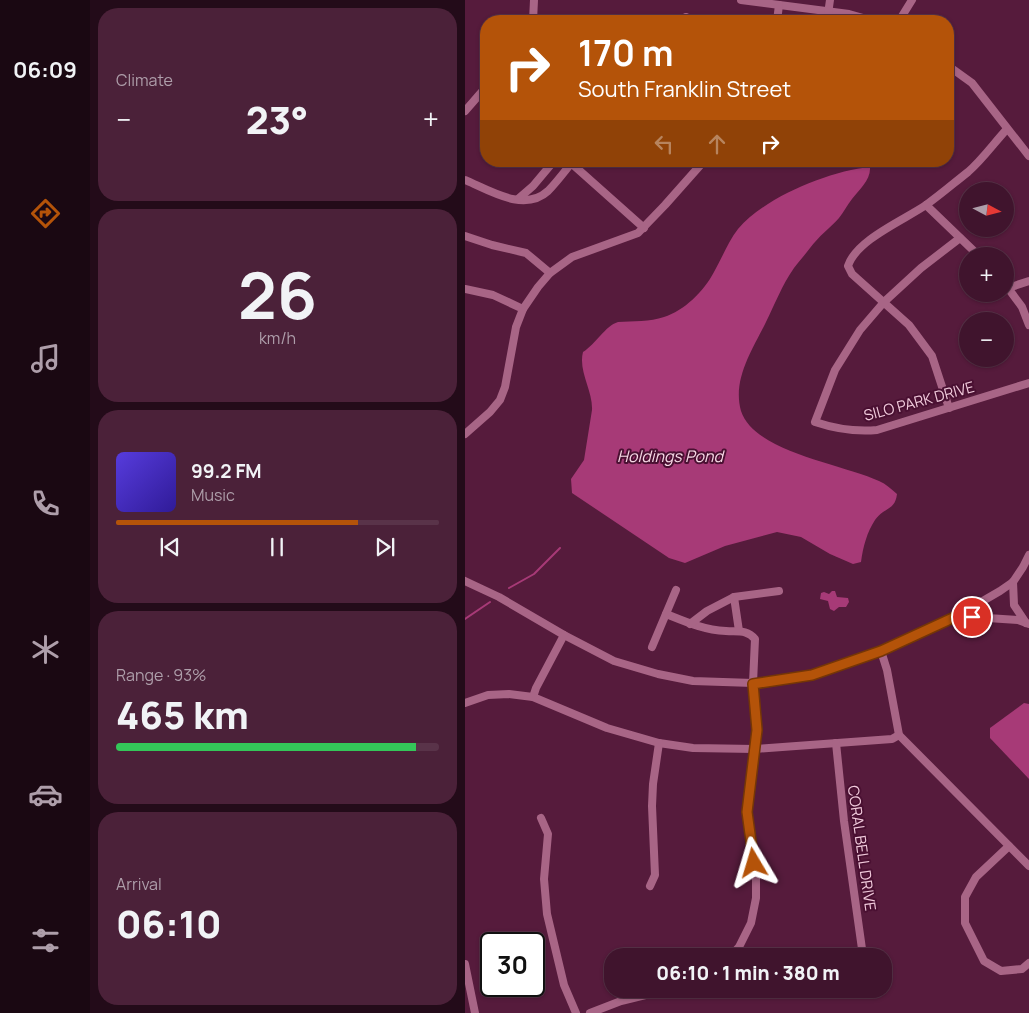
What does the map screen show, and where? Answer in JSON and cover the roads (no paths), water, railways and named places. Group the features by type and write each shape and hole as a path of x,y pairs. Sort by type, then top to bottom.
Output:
{"street":[{"path":"533,15 534,0"},
{"path":"741,0 853,15"},
{"path":"828,15 830,0"},
{"path":"903,15 912,0"},
{"path":"778,15 779,5"},
{"path":"954,70 971,83 1029,156"},
{"path":"465,111 480,94"},
{"path":"949,408 932,356 909,325 852,274 848,266 851,258 863,246 926,205 971,170 1007,129"},
{"path":"518,199 533,186 549,167"},
{"path":"465,180 500,196 534,199 547,192 568,167"},
{"path":"577,167 644,228"},
{"path":"465,434 490,412 500,400 505,387 516,327 523,309 550,273 572,257 628,237 644,228 699,167"},
{"path":"926,205 959,237"},
{"path":"465,236 526,253 550,273"},
{"path":"883,302 921,268 960,238 970,247"},
{"path":"1014,284 1029,281"},
{"path":"465,289 493,295 523,309"},
{"path":"1014,296 1022,308 1029,325"},
{"name":"SILO PARK DRIVE","path":"883,302 861,330 835,370 815,422 842,430 859,432 877,430 1029,383"},
{"path":"465,581 499,597 614,661 658,674 693,681 753,684 812,675 881,651 957,616 1013,582 1029,554"},
{"path":"1013,582 1014,605 1027,624"},
{"path":"652,647 676,590"},
{"path":"690,624 707,612 735,597 779,591"},
{"path":"735,597 739,631"},
{"path":"665,614 710,630 739,631 750,634 755,639 753,684 757,730 747,812 756,879 756,898 751,923 738,948"},
{"path":"957,616 1018,620 1027,624"},
{"path":"533,697 540,680 565,635"},
{"path":"881,651 887,670 899,735 1029,866"},
{"path":"465,703 488,695 509,694 533,697 607,728 659,743 693,748 755,749 892,739 899,735"},
{"path":"650,886 655,875 652,806 659,743"},
{"name":"CORAL BELL DRIVE","path":"836,743 844,821 862,948"},
{"path":"541,818 548,834 544,879 547,914 564,985 575,1013"},
{"path":"1009,846 976,877 965,897 965,923 984,960 1001,971 1022,969 1029,963"},
{"path":"465,964 475,1013"},
{"path":"590,1013 633,998"}],"water":[{"name":"Holdings Pond","path":"870,167 869,176 839,218 813,244 786,281 745,365 739,387 741,411 749,425 763,437 801,455 879,481 897,494 892,506 878,516 872,525 861,562 853,564 830,554 801,537 777,532 725,546 685,563 669,558 572,493 571,479 584,460 592,410 592,403 582,366 583,352 613,324 659,319 686,305 710,279 738,229 764,206 817,180"},
{"path":"835,591 837,597 848,598 849,602 846,607 839,607 834,611 830,609 828,601 820,599 821,593 829,594"},
{"path":"1024,703 1029,704 1029,779 990,738 990,728"}],"waterway":[{"path":"509,588 534,574 560,548"},
{"path":"465,619 490,602"}]}
